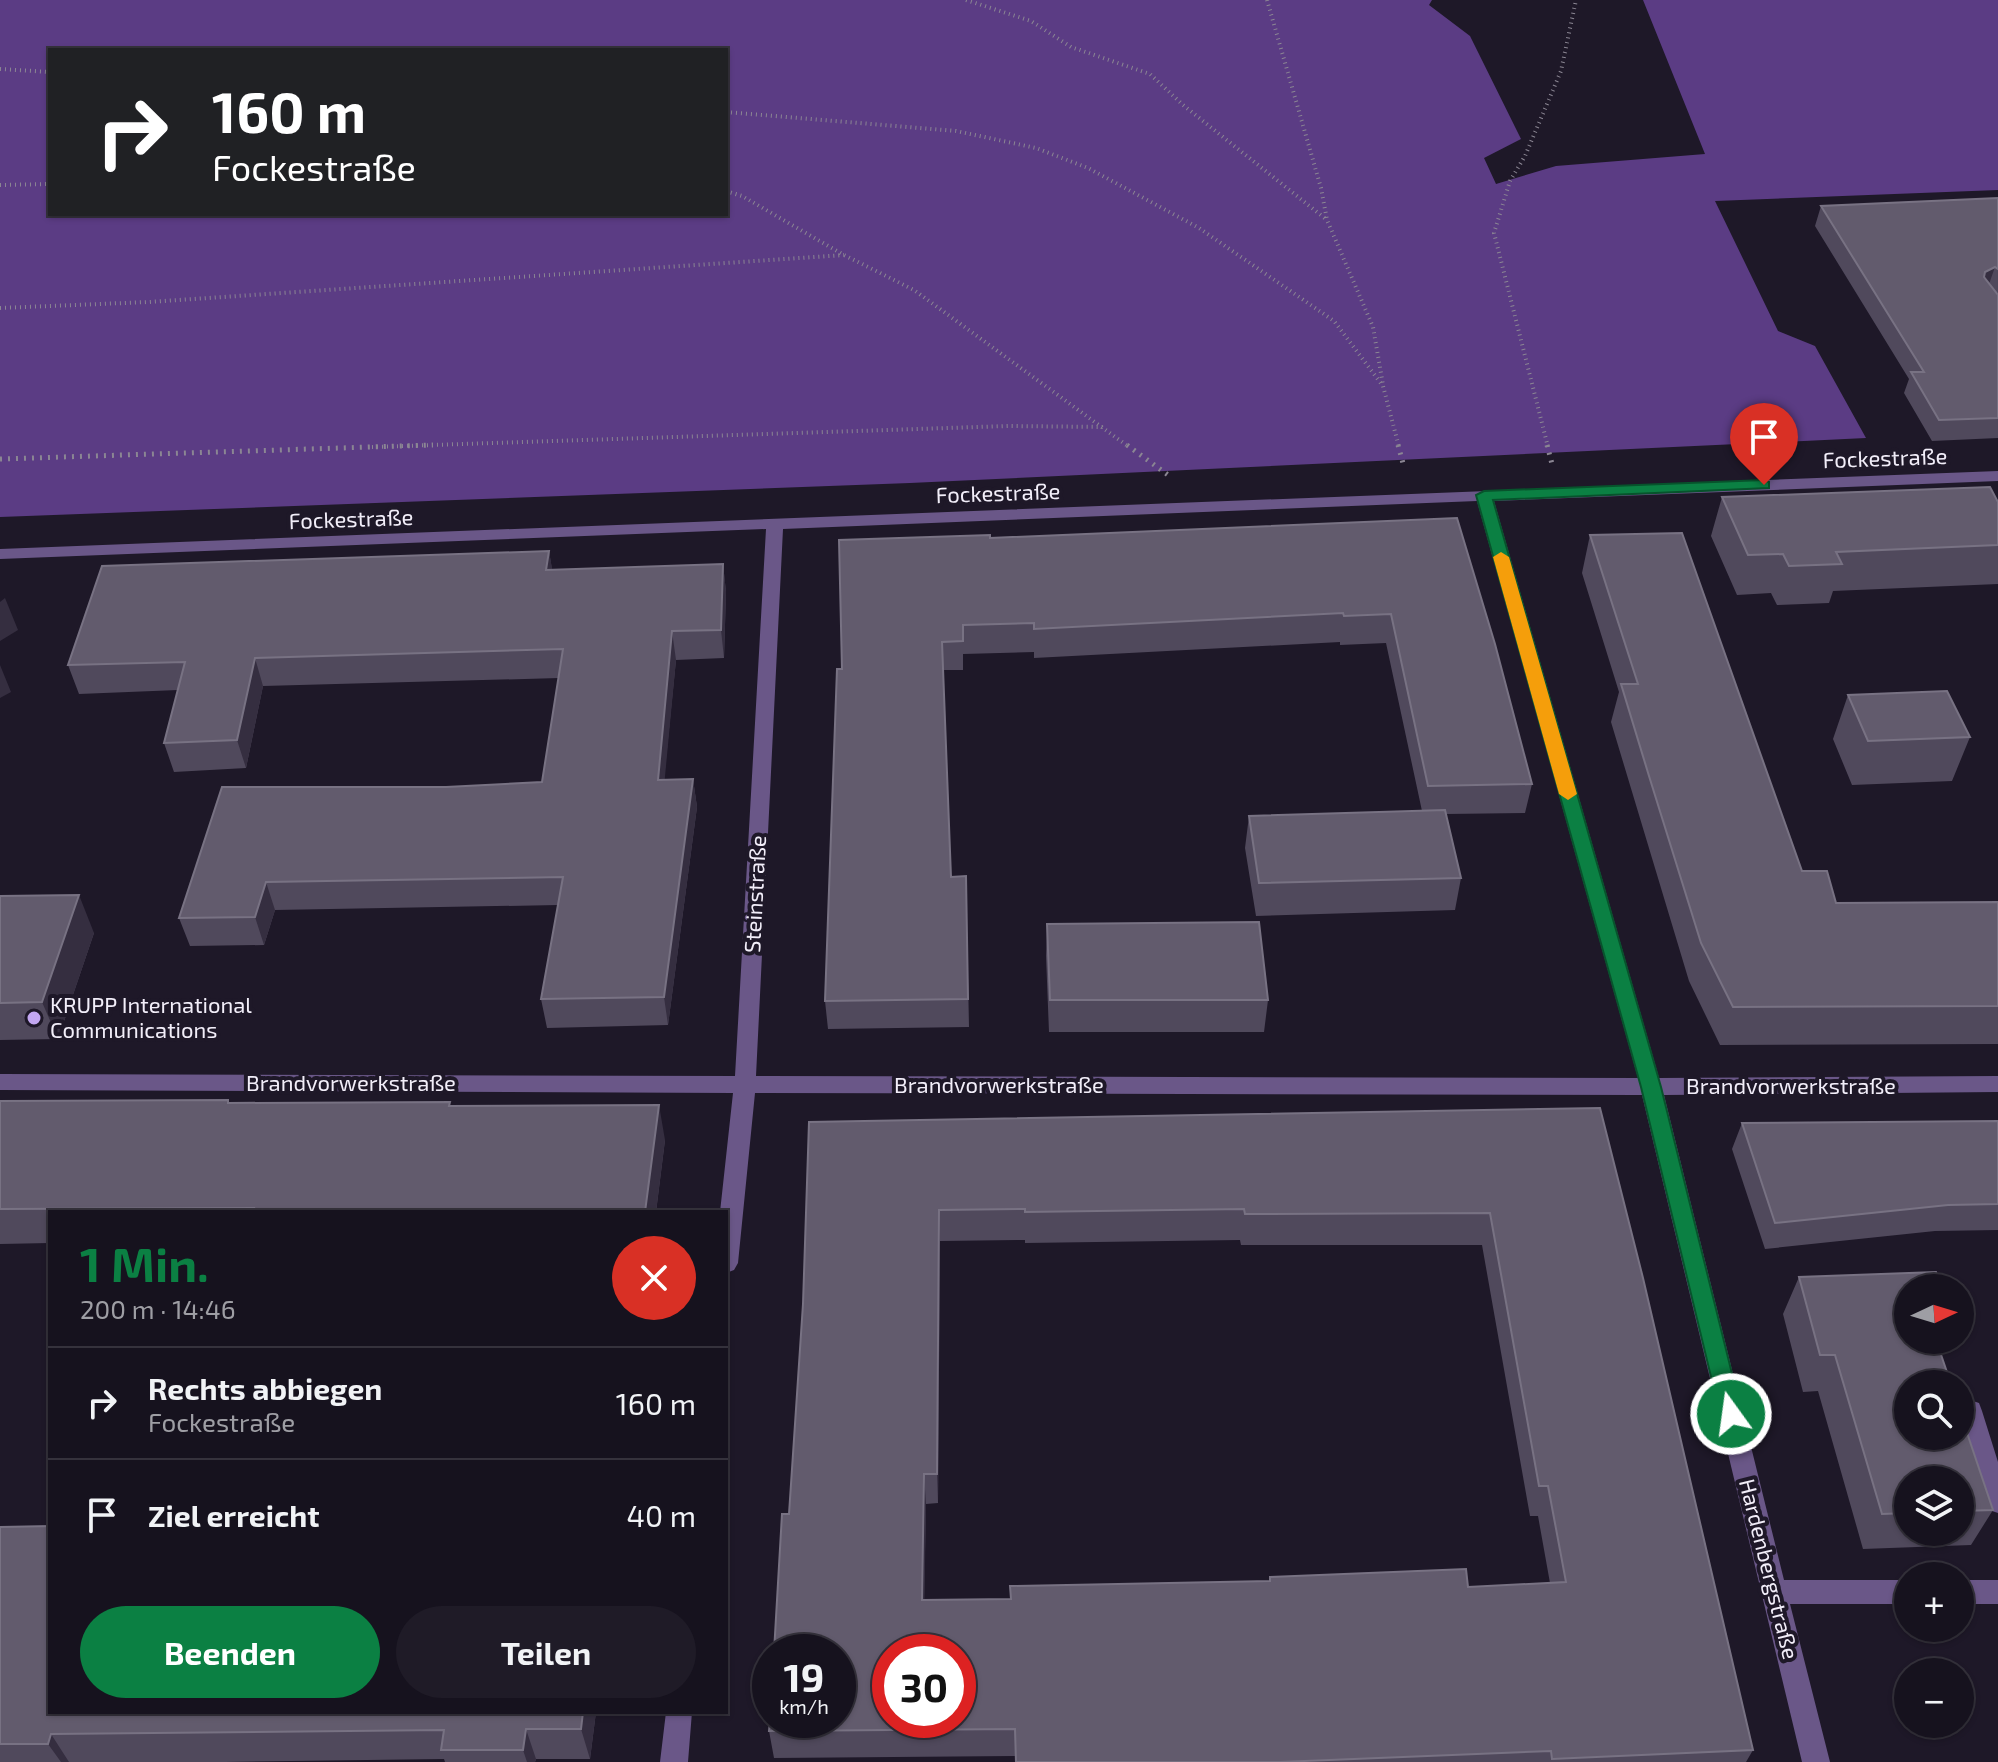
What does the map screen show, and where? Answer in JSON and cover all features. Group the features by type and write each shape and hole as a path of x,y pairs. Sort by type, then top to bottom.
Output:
{"street":[{"name":"Fockestraße","path":"0,554 1998,476"},
{"name":"Hardenbergstraße","path":"1484,495 1651,1087 1816,1762"},
{"name":"Steinstraße","path":"728,1244 745,1084 775,525"},
{"name":"Brandvorwerkstraße","path":"0,1082 1651,1087 1998,1084"},
{"path":"1974,1424 1998,1502"},
{"path":"1775,1592 1894,1592"},
{"path":"1974,1592 1998,1592"},
{"path":"674,1762 679,1714"}],"path":[{"path":"966,0 1031,21 1071,47 1150,74 1183,105 1327,220"},
{"path":"1267,0 1314,159 1327,220 1373,327 1383,386 1414,498"},
{"path":"1559,493 1494,233 1510,181 1525,156 1561,71 1576,0"},
{"path":"0,69 48,72"},
{"path":"728,112 956,131 1036,148 1088,168 1199,228 1334,321 1383,386"},
{"path":"0,185 48,184"},
{"path":"728,192 742,196 844,255 914,290 1106,427 1209,506"},
{"path":"0,308 149,302 844,255"},
{"path":"0,459 1008,426 1106,427"}],"shaded area":[{"path":"0,0 1432,0 1429,5 1470,36 1521,139 1484,158 1496,184 1556,166 1705,154 1643,0 1998,0 1998,190 1715,201 1778,331 1815,346 1866,438 910,483 0,517"}],"building":[{"path":"1998,198 1998,269 1995,267 1985,272 1984,277 1998,295 1998,418 1939,420 1911,372 1924,372 1821,206"},
{"path":"1990,487 1998,502 1998,545 1836,552 1842,564 1789,566 1783,554 1748,555 1722,497"},
{"path":"1457,518 1532,784 1428,786 1391,614 1344,616 1343,613 1034,629 1034,623 963,625 963,641 942,642 951,877 966,876 968,999 825,1001 837,669 842,669 839,540 990,535 990,538"},
{"path":"1682,533 1802,871 1827,871 1836,903 1998,902 1998,1006 1733,1007 1701,943 1621,684 1638,684 1590,535"},
{"path":"549,551 546,570 723,564 721,630 672,631 658,780 693,779 664,997 541,999 563,877 266,882 255,917 179,918 222,787 446,787 542,782 563,649 255,658 237,740 164,743 185,662 68,665 102,566"},
{"path":"1947,691 1970,737 1868,741 1848,695"},
{"path":"1445,810 1461,878 1259,883 1249,816"},
{"path":"79,895 42,1002 0,1003 0,896"},
{"path":"1259,922 1268,1000 1050,1000 1047,924"},
{"path":"0,1101 659,1105 645,1210 0,1209"},
{"path":"1600,1108 1643,1278 1753,1750 1552,1759 1551,1751 1280,1762 1016,1762 1015,1729 976,1729 976,1634 872,1634 872,1730 856,1730 856,1634 775,1634 782,1514 789,1514 803,1304 809,1122","holes":["1025,1209 1025,1212 1244,1209 1245,1214 1490,1213 1539,1486 1548,1486 1566,1582 1468,1587 1466,1569 1270,1577 1270,1581 1010,1586 1011,1599 922,1600 924,1474 937,1474 939,1210"]},
{"path":"1998,1121 1998,1204 1948,1205 1775,1223 1742,1123"},
{"path":"1936,1272 1894,1274 1894,1354 1941,1354 1946,1370 1894,1370 1894,1450 1973,1450 1993,1510 1974,1511 1974,1466 1894,1466 1894,1514 1882,1514 1835,1355 1820,1355 1799,1277"},
{"path":"48,1526 48,1714 583,1714 581,1729 526,1729 523,1750 441,1750 444,1730 51,1734 48,1744 0,1744 0,1527"}],"slow traffic":[{"path":"1501,557 1568,794"}],"place":[{"name":"KRUPP International Communications","path":"34,1018"}],"route":[{"path":"1731,1414 1651,1087 1484,495 1764,485"}]}
